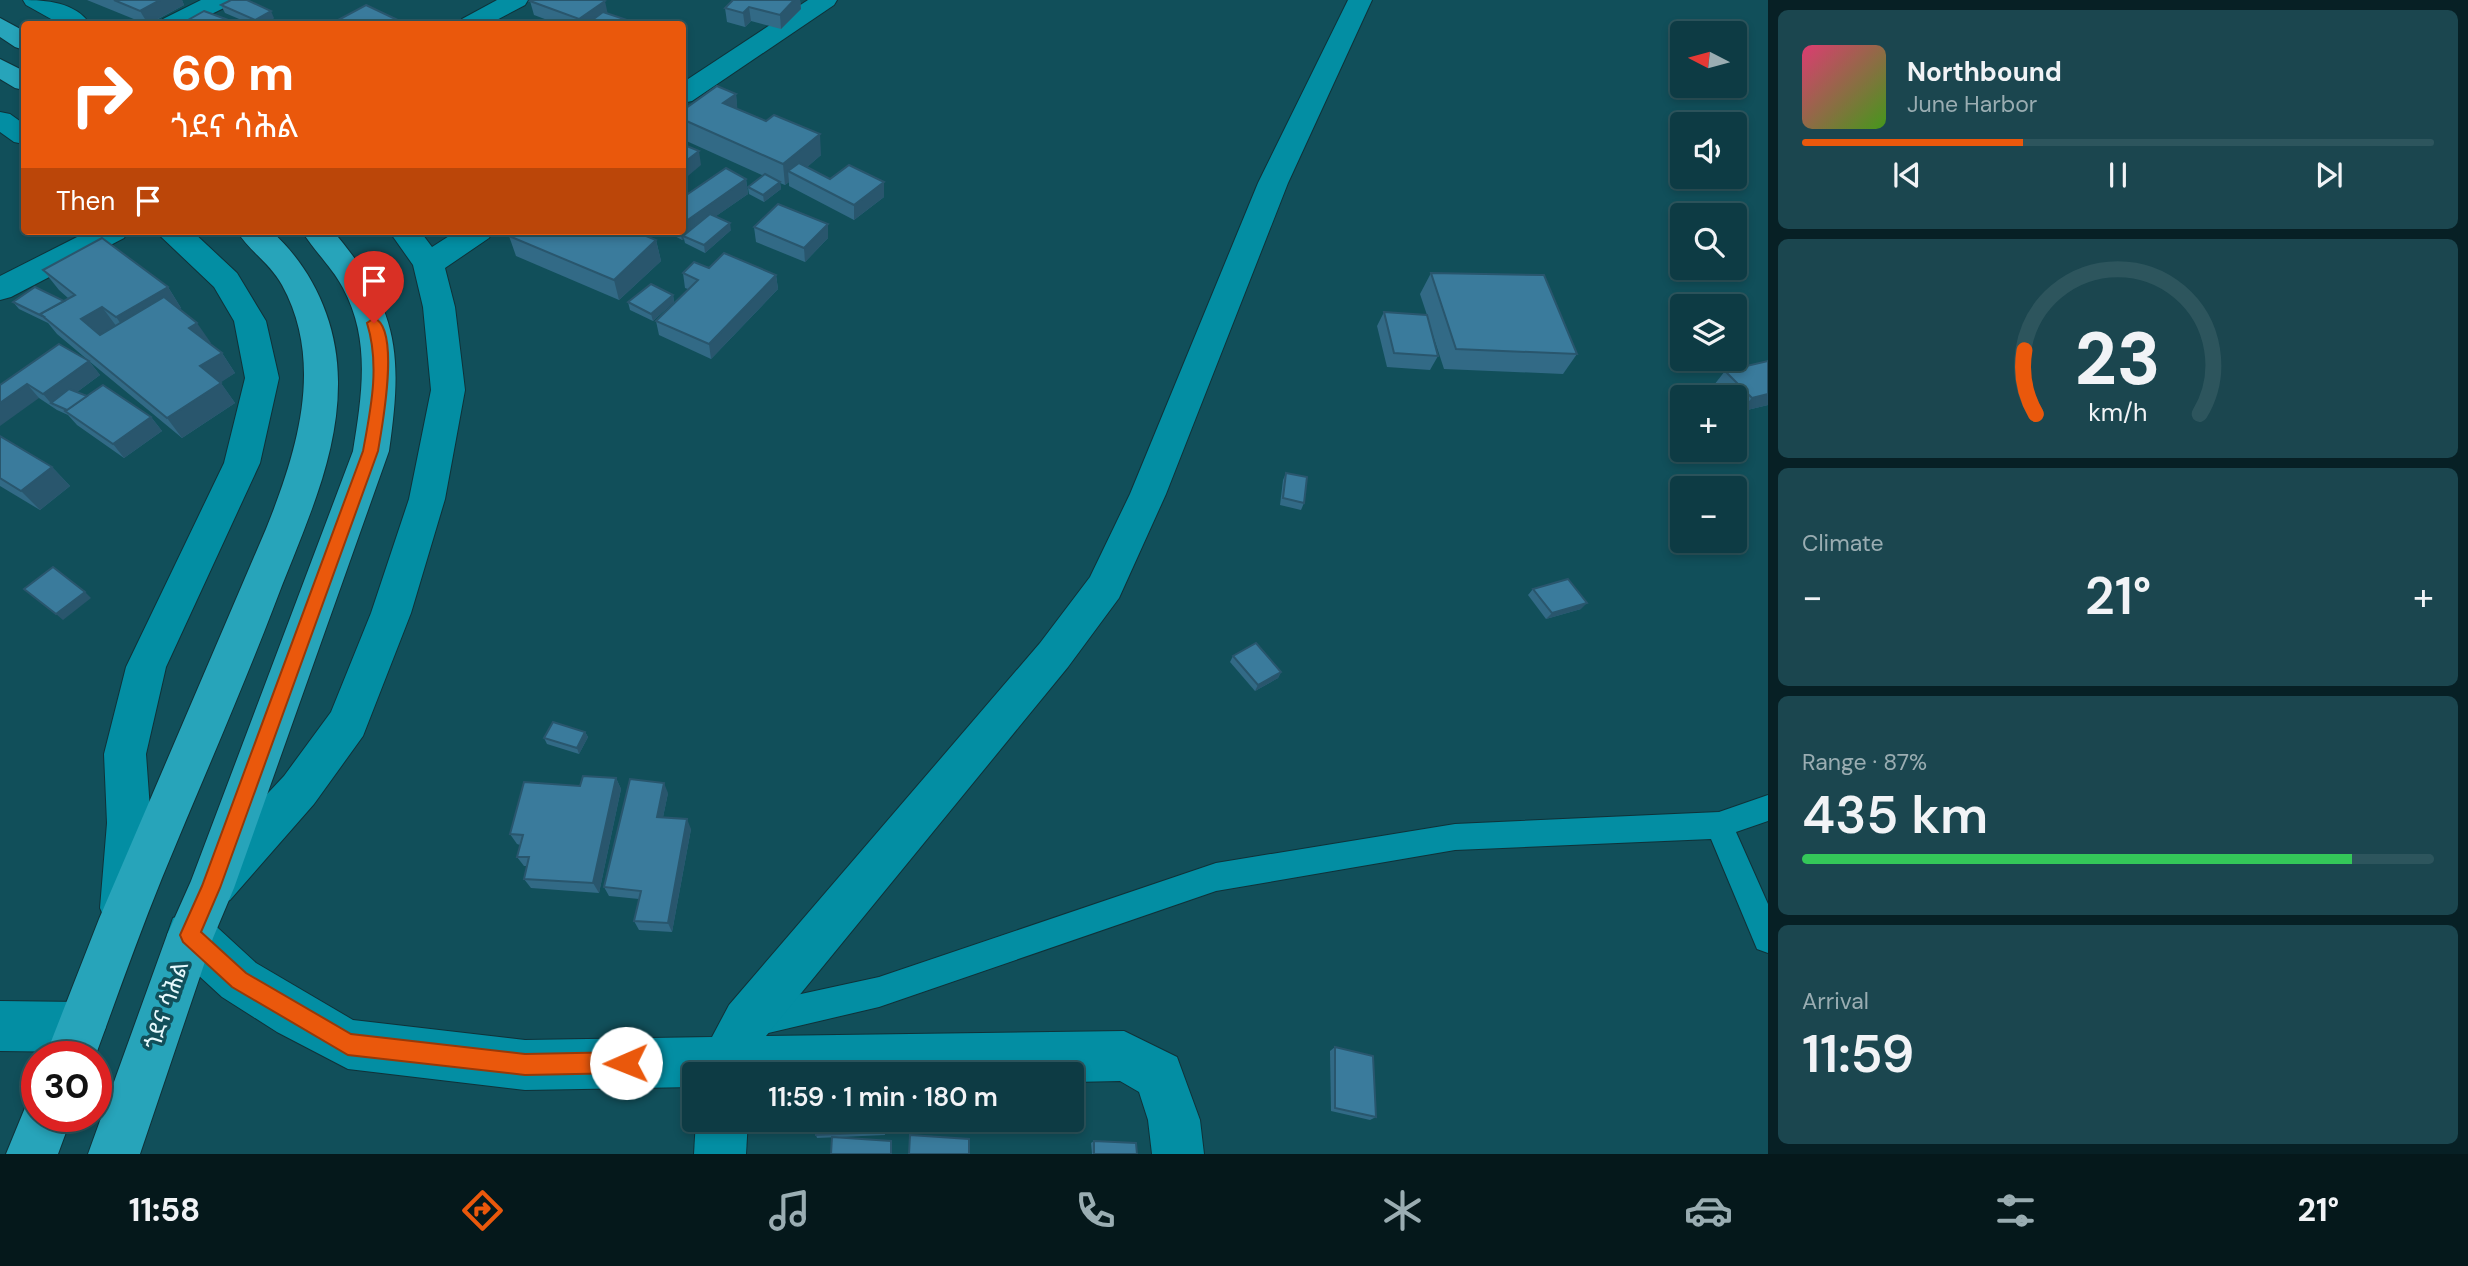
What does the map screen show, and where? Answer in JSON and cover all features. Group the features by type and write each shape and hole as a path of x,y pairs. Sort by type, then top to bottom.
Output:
{"highway":[{"path":"0,26 21,40"},
{"path":"0,67 21,80"},
{"path":"76,1041 122,920 238,648 310,461 320,404 321,356 313,317 299,283 271,245 257,235"},
{"name":"ጎደና ሳሕል","path":"114,1154 190,935 211,888 370,451 380,395 380,344 368,302 347,265 321,235"},
{"path":"32,1154 41,1132"}],"street":[{"path":"35,0 72,21"},
{"path":"178,21 221,0"},
{"path":"477,21 516,0"},
{"path":"686,92 825,0"},
{"path":"733,1052 1054,655 1105,587 1148,494 1273,183 1360,0"},
{"path":"0,111 21,100"},
{"path":"0,120 21,134"},
{"path":"0,289 105,235"},
{"path":"122,920 129,823 125,754 146,667 242,463 262,378 250,321 226,280 176,235"},
{"path":"211,888 299,790 348,723 391,613 427,499 448,390 439,307 428,264 407,235"},
{"path":"428,264 472,235"},
{"path":"190,935 239,980 348,1044 525,1065 733,1052 1124,1056 1159,1075 1174,1120 1178,1154"},
{"path":"0,1026 71,1041"},
{"path":"720,1154 721,1132"}],"lane":[{"path":"733,1052 880,992 1216,877 1455,837 1719,825 1768,808"},
{"path":"1719,825 1768,938"}],"building":[{"path":"114,0 160,0 140,11"},
{"path":"231,0 247,0 271,11 255,20 221,5"},
{"path":"733,0 794,0 780,15 749,7 743,13 725,8"},
{"path":"530,1 605,1 579,19"},
{"path":"366,5 400,21 344,21 340,19"},
{"path":"204,11 231,21 186,21"},
{"path":"603,12 630,21 591,21"},
{"path":"717,86 736,94 723,103 766,121 774,115 820,134 783,164 686,121 686,108"},
{"path":"686,146 699,151 686,161"},
{"path":"799,163 830,179 849,165 884,182 854,205 788,171"},
{"path":"726,168 746,179 686,221 686,195"},
{"path":"765,174 780,182 763,195 748,187"},
{"path":"778,204 828,224 804,248 754,227"},
{"path":"710,214 730,223 704,245 683,236"},
{"path":"644,235 656,240 614,280 509,236"},
{"path":"102,238 168,287 116,317 102,307 81,319 100,335 164,297 197,323 189,328 222,353 200,366 221,383 167,418 40,314 75,295 43,270"},
{"path":"724,253 776,275 709,344 656,321 698,280 683,273 694,262 709,268"},
{"path":"1431,273 1544,275 1577,354 1456,349"},
{"path":"651,284 673,295 651,314 628,302"},
{"path":"35,287 64,301 40,314 43,316 13,302"},
{"path":"1384,312 1427,315 1438,356 1394,353"},
{"path":"59,344 89,361 43,394 27,384 0,403 0,385"},
{"path":"1768,361 1768,394 1752,398 1747,393 1747,385 1739,385 1725,371 1747,371 1747,366"},
{"path":"103,385 151,417 113,444 65,411"},
{"path":"69,389 87,396 67,410 51,403"},
{"path":"0,436 52,467 21,491 0,478"},
{"path":"1286,473 1307,477 1304,503 1283,498"},
{"path":"53,567 85,592 56,614 24,589"},
{"path":"1568,579 1587,603 1552,613 1533,589"},
{"path":"1256,643 1281,672 1258,685 1233,656"},
{"path":"553,722 585,732 577,748 544,738"},
{"path":"583,776 616,778 593,883 524,879 529,857 517,857 523,835 510,834 524,782 580,786"},
{"path":"630,779 664,783 657,817 687,819 668,923 634,921 641,891 604,887"},
{"path":"1335,1047 1373,1056 1376,1117 1335,1108"},
{"path":"816,1132 885,1132 816,1135"},
{"path":"910,1135 969,1139 969,1154 909,1154"},
{"path":"832,1137 891,1141 891,1154 831,1154"},
{"path":"1094,1141 1136,1143 1137,1154 1094,1154"}],"route":[{"path":"374,323 380,344 380,395 370,451 211,888 190,935 239,980 348,1044 525,1065 626,1063"}]}
